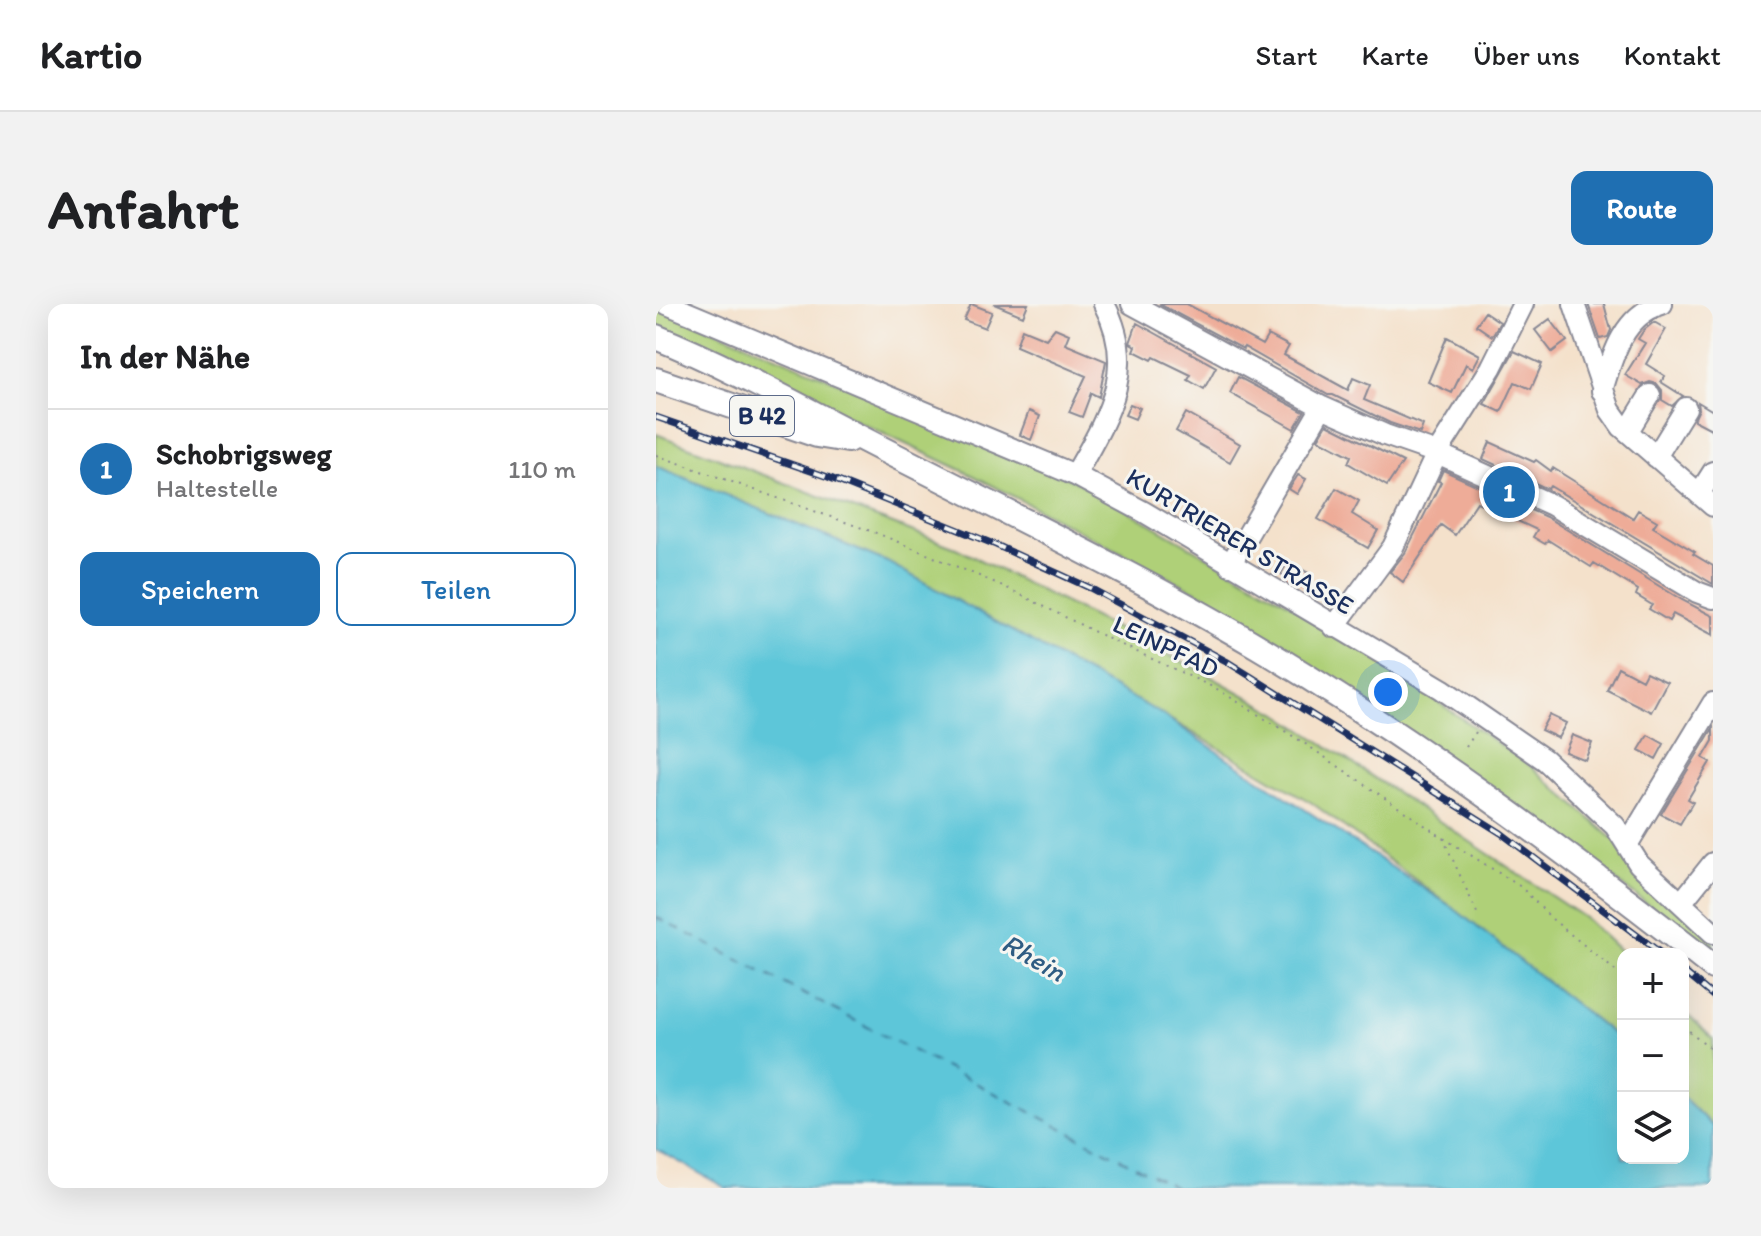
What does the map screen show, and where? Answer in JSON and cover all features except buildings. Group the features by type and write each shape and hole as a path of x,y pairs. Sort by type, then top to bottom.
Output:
{"main road":[{"name":"B 42","path":"656,337 1130,575 1245,639 1353,706 1519,819 1713,967"},
{"name":"B 42","path":"656,380 817,435 870,444"}],"street":[{"name":"KURTRIERER STRASSE","path":"667,304 1075,475 1144,512 1475,710 1545,760 1615,826 1639,864 1713,933"},
{"path":"1075,475 1105,420 1119,382 1119,344 1104,304"},
{"path":"1132,304 1322,407 1385,435 1437,453 1552,505 1705,595 1713,606"},
{"path":"1334,627 1393,547 1437,453 1491,368 1523,304"},
{"path":"1574,304 1610,410 1632,435 1706,500 1713,472"},
{"path":"1602,391 1619,341 1633,320 1651,307 1662,304"},
{"path":"1632,435 1653,399"},
{"path":"1230,565 1322,407"},
{"path":"1656,457 1686,408"},
{"path":"1627,845 1713,703"},
{"path":"1681,903 1713,863"}],"path":[{"name":"LEINPFAD","path":"656,455 879,534 962,569 1217,689 1521,887 1552,919 1617,972"},
{"path":"1442,837 1478,915"},
{"path":"1689,1031 1713,1050"}],"green space":[{"path":"656,306 1078,482 1325,624 1532,767 1627,851 1713,935 1713,954 1516,805 1213,600 974,476 656,327"},
{"path":"656,434 956,548 1197,669 1277,713 1586,919 1617,948 1617,1037 1452,907 1312,803 1158,712 887,562 656,466"},
{"path":"1689,1016 1713,1039 1713,1127 1689,1103"}],"water":[{"name":"Rhein","path":"656,466 887,562 1158,712 1452,907 1617,1037 1617,1164 1689,1164 1689,1103 1713,1127 1713,1188 726,1188 656,1149"}],"ferry route":[{"path":"656,917 1177,1188"}],"railway":[{"path":"656,417 828,477 996,545 1090,588 1226,661 1501,833 1654,948"},
{"path":"1689,976 1713,996"}],"place":[{"name":"Schobrigsweg","path":"1509,492"}]}
